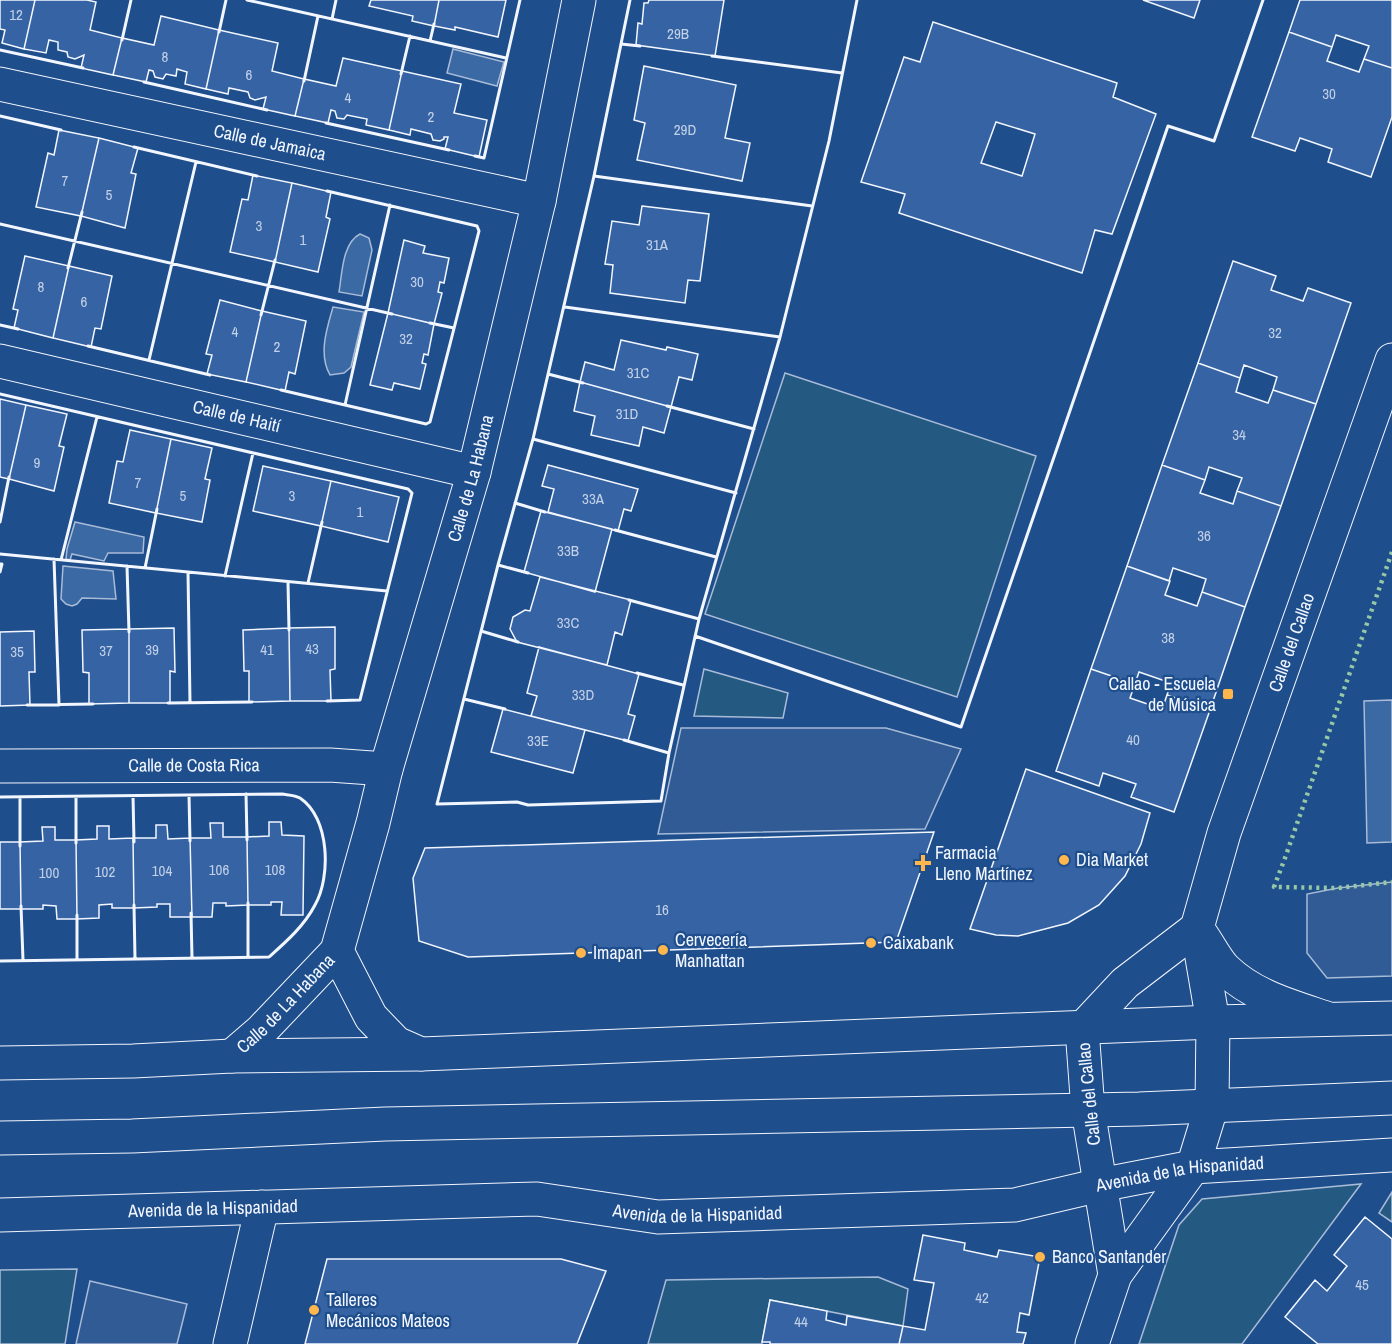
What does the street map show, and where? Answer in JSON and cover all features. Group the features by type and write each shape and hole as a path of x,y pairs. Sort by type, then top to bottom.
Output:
{"street":[{"name":"Calle de La Habana","path":"232,1056 261,1031 338,951 374,824 386,769 474,472 539,201 579,0"},
{"name":"Calle de Jamaica","path":"0,84 539,201"},
{"name":"Calle del Callao","path":"1092,1344 1115,1275 1193,1167 1212,1105 1213,1022 1197,928 1224,833 1392,360"},
{"name":"Calle de Haití","path":"0,362 474,472"},
{"name":"Calle de Costa Rica","path":"0,766 330,765 386,769"},
{"name":"Calle del Callao","path":"1115,1275 1088,1110 1082,1029 1125,983 1197,928"},
{"path":"1197,928 1225,968 1240,980 1271,1000 1332,1019"},
{"name":"Calle de La Habana","path":"338,951 371,1017 396,1043 421,1054"},
{"path":"0,1063 133,1061 232,1056 421,1054 1213,1022 1392,1018"},
{"path":"0,1138 132,1136 385,1124 1088,1110 1392,1098"},
{"name":"Avenida de la Hispanidad","path":"0,1215 537,1200 658,1217 1015,1205 1100,1185 1193,1167 1392,1155"},
{"path":"230,1344 262,1207"}],"shaded area":[{"path":"453,49 504,62 497,86 447,73"},
{"path":"360,234 369,238 372,250 362,296 339,292 346,252 354,238"},
{"path":"333,307 364,312 351,367 344,373 330,375 326,367 324,350"},
{"path":"785,373 1036,456 957,697 705,614"},
{"path":"75,522 144,537 143,553 108,553 104,561 72,554 70,560 66,559"},
{"path":"63,566 113,571 116,599 82,598 72,606 66,604 61,599"},
{"path":"704,669 788,693 783,718 694,716"},
{"path":"1392,700 1392,842 1367,843 1364,701"},
{"path":"681,728 886,728 961,749 925,829 658,834"},
{"path":"1392,882 1392,976 1327,978 1307,953 1307,894"},
{"path":"1361,1184 1242,1344 1139,1344 1179,1225 1202,1199"},
{"path":"1392,1192 1392,1222 1379,1213"},
{"path":"77,1269 65,1344 0,1344 0,1270"},
{"path":"878,1277 908,1289 903,1326 770,1300 762,1344 648,1344 666,1280"},
{"path":"90,1281 187,1304 177,1344 76,1344"}],"building":[{"path":"0,0 35,0 24,49 2,43 5,30 0,29"},
{"path":"35,0 96,2 90,30 122,38 113,75 81,68 84,55 75,59 68,57 67,52 58,50 58,42 49,40 46,53 24,49"},
{"path":"371,0 439,0 434,26 412,21 413,16 369,6"},
{"path":"439,0 506,0 498,37 455,27 455,30 434,26"},
{"path":"649,0 724,0 715,56 636,45 638,23 642,24 644,3 648,3"},
{"path":"1143,0 1200,0 1194,18"},
{"path":"1300,0 1392,0 1392,68 1364,59 1369,46 1336,35 1332,47 1289,32"},
{"path":"161,16 219,30 206,89 185,84 187,72 177,69 176,76 166,74 163,79 155,77 153,71 149,70 146,82 113,75 122,38 154,45"},
{"path":"933,22 1117,83 1113,97 1156,114 1112,234 1095,230 1082,273 899,213 905,194 861,182 904,57 920,62","holes":["996,122 1035,134 1022,176 981,163"]},
{"path":"219,30 278,43 272,71 304,79 295,116 263,109 266,97 255,100 250,98 248,92 229,88 228,94 206,89"},
{"path":"1289,32 1332,47 1327,61 1359,72 1364,59 1392,68 1392,117 1371,177 1328,162 1332,149 1300,138 1295,151 1252,137"},
{"path":"343,58 402,71 389,130 366,125 367,119 347,115 344,119 337,118 335,111 331,110 328,123 295,116 304,79 336,86"},
{"path":"644,66 736,85 725,138 750,143 742,181 637,160 645,123 634,120"},
{"path":"402,71 461,84 454,113 487,120 479,157 445,149 448,137 440,141 433,140 431,134 411,129 410,135 389,130"},
{"path":"59,130 99,138 81,216 36,207 48,153 54,155"},
{"path":"99,138 138,148 131,173 136,174 125,228 81,216"},
{"path":"253,175 292,183 275,262 230,252 242,199 248,200"},
{"path":"292,183 331,192 326,217 330,219 318,272 275,262"},
{"path":"642,206 709,214 700,281 688,280 685,303 610,293 613,265 605,264 612,221 639,225"},
{"path":"404,240 425,246 423,253 449,258 444,283 440,282 438,292 442,293 434,324 388,313"},
{"path":"25,256 69,266 53,338 14,328 18,310 13,309"},
{"path":"1233,261 1276,276 1271,290 1303,301 1308,288 1351,303 1316,404 1273,390 1277,377 1244,365 1240,378 1198,363"},
{"path":"69,266 112,276 101,329 95,328 91,347 53,338"},
{"path":"220,300 262,311 246,382 207,374 212,355 206,354"},
{"path":"262,311 306,321 295,374 289,372 285,391 246,382"},
{"path":"388,313 434,324 428,355 424,354 422,363 426,364 420,389 394,383 392,390 370,385"},
{"path":"621,340 698,354 692,380 679,377 671,407 580,382 585,362 614,370"},
{"path":"1198,363 1240,378 1236,392 1268,403 1273,390 1316,404 1281,506 1237,491 1242,478 1209,467 1205,480 1162,465"},
{"path":"580,382 671,407 664,433 643,427 639,446 591,435 595,416 574,411"},
{"path":"0,399 26,405 9,479 0,477"},
{"path":"26,405 67,414 59,446 64,447 54,491 9,479"},
{"path":"130,430 171,439 156,513 109,503 117,461 123,462"},
{"path":"171,439 212,448 205,479 210,480 202,522 156,513"},
{"path":"548,465 638,489 631,511 624,509 618,531 548,512 554,489 542,486"},
{"path":"1162,465 1205,480 1200,493 1233,504 1237,491 1281,506 1245,607 1202,592 1206,579 1173,568 1169,581 1127,566"},
{"path":"263,466 331,481 321,526 253,511"},
{"path":"331,481 399,497 388,542 321,526"},
{"path":"541,511 612,529 595,592 524,572"},
{"path":"1127,566 1170,581 1165,595 1197,606 1202,592 1245,607 1210,710 1167,695 1171,683 1139,672 1135,684 1091,669"},
{"path":"540,577 631,600 622,635 615,632 607,665 517,642 510,629 513,617 525,610 530,611"},
{"path":"335,627 335,669 330,670 331,701 290,701 289,628"},
{"path":"174,628 175,672 170,671 170,703 129,703 129,629"},
{"path":"289,628 290,701 249,702 249,671 244,671 243,630"},
{"path":"129,629 129,703 89,704 89,673 83,672 82,630"},
{"path":"34,631 35,672 29,672 30,705 0,706 0,632"},
{"path":"539,647 639,674 628,714 635,716 628,741 531,716 537,696 527,693"},
{"path":"1091,669 1135,684 1130,698 1162,709 1167,695 1210,710 1174,812 1131,797 1136,784 1103,773 1099,786 1056,771"},
{"path":"503,709 585,730 573,773 491,752"},
{"name":"Dia Market","path":"1026,769 1150,813 1141,844 1125,876 1099,905 1068,923 1018,936 996,935 970,929"},
{"path":"269,822 281,822 282,835 304,836 303,915 281,915 282,902 271,902 271,905 248,905 247,837 269,836"},
{"path":"210,823 223,823 223,837 247,837 248,905 226,906 226,903 213,903 212,917 192,917 190,838 211,838"},
{"path":"156,825 167,825 168,839 190,838 192,917 170,917 170,904 134,908 133,838 156,838"},
{"path":"97,826 109,826 109,839 133,838 134,908 112,908 112,904 99,905 99,918 77,919 76,840 97,839"},
{"path":"42,827 55,827 55,840 76,840 77,919 57,919 56,906 43,905 43,909 21,909 20,842 43,841"},
{"path":"934,832 896,942 468,957 419,941 413,878 425,848"},
{"path":"0,842 20,842 21,909 0,909"},
{"path":"1365,1217 1392,1239 1392,1344 1318,1344 1285,1317 1315,1280 1327,1291 1347,1266 1334,1255"},
{"path":"923,1235 965,1243 964,1250 997,1257 999,1250 1040,1257 1029,1315 1020,1313 1017,1332 1026,1333 1023,1344 899,1344 903,1326 925,1330 934,1283 914,1280"},
{"path":"327,1259 561,1259 606,1271 577,1344 305,1344"},
{"path":"770,1300 827,1311 826,1320 846,1325 847,1316 903,1326 899,1344 770,1344 770,1342 762,1342"}],"hedge":[{"path":"1392,552 1274,887 1338,888 1392,882"}],"wall":[{"path":"122,40 131,0"},
{"path":"219,32 226,0"},
{"path":"247,0 506,58"},
{"path":"332,19 336,0"},
{"path":"475,156 484,158 520,0"},
{"path":"630,0 594,176 533,439 437,804 517,802 528,805 661,801 669,753 699,619 780,337 829,141 857,0"},
{"path":"695,636 961,727 1168,126 1214,141 1263,0"},
{"path":"304,81 318,16"},
{"path":"430,41 434,24"},
{"path":"401,74 410,36"},
{"path":"621,44 640,46"},
{"path":"0,50 83,68"},
{"path":"712,56 842,73"},
{"path":"144,82 267,110"},
{"path":"0,116 61,130"},
{"path":"326,123 449,150"},
{"path":"134,147 257,176"},
{"path":"149,360 196,162"},
{"path":"594,176 812,206"},
{"path":"281,390 426,424 430,422 479,231 477,226 327,191"},
{"path":"345,405 390,205"},
{"path":"68,268 82,212"},
{"path":"0,224 392,314"},
{"path":"261,315 275,260"},
{"path":"565,307 780,337"},
{"path":"430,323 454,328"},
{"path":"0,325 18,329"},
{"path":"88,346 210,375"},
{"path":"548,374 583,383"},
{"path":"0,394 408,489 412,493 360,700 327,701"},
{"path":"667,406 754,429"},
{"path":"61,560 97,417"},
{"path":"533,439 736,493"},
{"path":"225,576 253,453"},
{"path":"0,522 9,477"},
{"path":"515,503 545,512"},
{"path":"145,568 157,509"},
{"path":"308,583 322,522"},
{"path":"615,530 716,557"},
{"path":"0,554 387,591"},
{"path":"54,559 59,705"},
{"path":"0,564 2,564 0,572"},
{"path":"498,565 528,573"},
{"path":"127,566 129,632"},
{"path":"188,572 190,703"},
{"path":"288,582 289,630"},
{"path":"629,600 699,619"},
{"path":"481,631 518,642"},
{"path":"637,673 683,685"},
{"path":"464,699 505,709"},
{"path":"168,703 252,702"},
{"path":"27,705 93,704"},
{"path":"624,740 669,753"},
{"path":"246,794 247,840"},
{"path":"0,797 282,794 300,798 310,807 317,819 325,848 324,879 311,913 295,933 269,957 0,961"},
{"path":"189,795 190,841"},
{"path":"133,796 134,842"},
{"path":"20,797 20,846"},
{"path":"76,797 76,843"},
{"path":"248,903 248,957"},
{"path":"134,905 135,959"},
{"path":"21,906 23,960"},
{"path":"191,913 192,958"},
{"path":"77,915 77,960"}],"place":[{"name":"Callao - Escuela de Música","path":"1228,694"},
{"name":"Dia Market","path":"1064,860"},
{"name":"Farmacia Lleno Martínez","path":"923,863"},
{"name":"Caixabank","path":"871,943"},
{"name":"Cervecería Manhattan","path":"663,950"},
{"name":"Imapan","path":"581,953"},
{"name":"Banco Santander","path":"1040,1257"},
{"name":"Talleres Mecánicos Mateos","path":"314,1310"}]}
